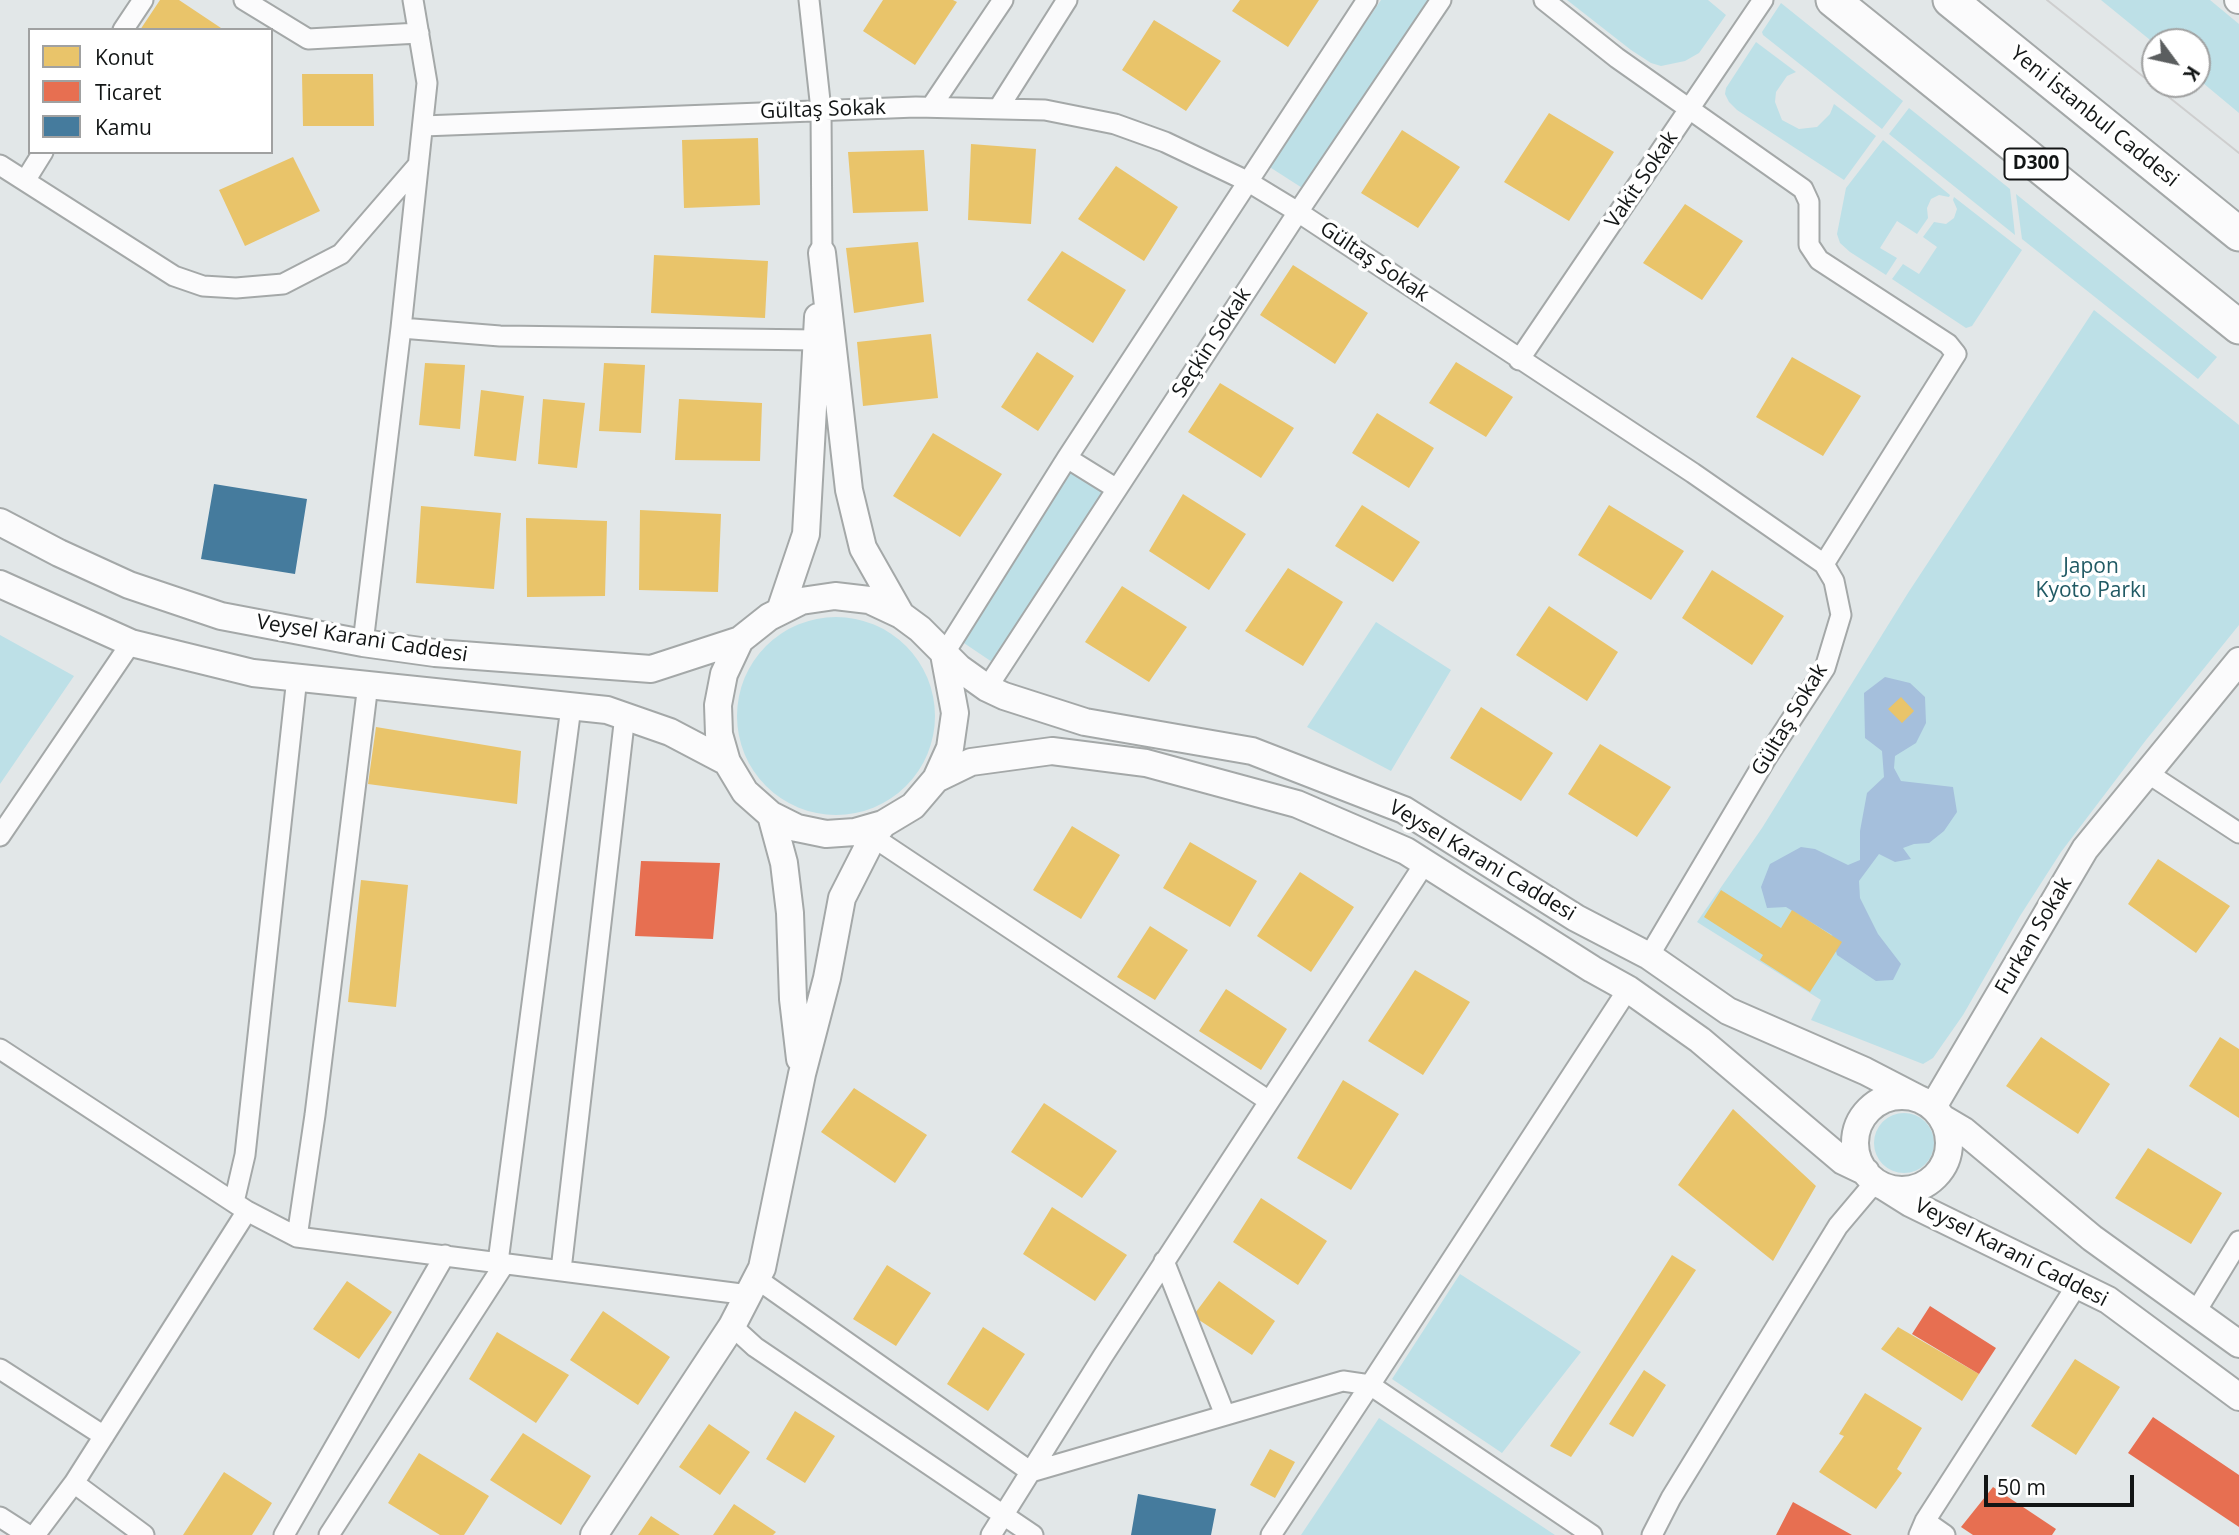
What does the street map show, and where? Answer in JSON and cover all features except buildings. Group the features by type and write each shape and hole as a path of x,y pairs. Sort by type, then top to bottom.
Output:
{"highway":[{"name":"D300","path":"1833,0 2239,327"},
{"name":"Yeni İstanbul Caddesi","path":"1950,0 2239,234"}],"main road":[{"path":"780,611 806,534 822,253"},
{"path":"822,253 849,490 863,548 901,615"},
{"name":"Veysel Karani Caddesi","path":"0,522 129,585 221,617 363,643 435,653 651,669 740,640"},
{"name":"Veysel Karani Caddesi","path":"0,584 131,643 253,673 607,710 670,732 727,762"},
{"path":"594,1535 732,1325 762,1268 802,1074 827,978 842,898 878,831 913,806 936,779 950,748 955,713 944,654 919,629 901,615 869,600 835,596 801,601 769,617 740,640 724,674 718,705 719,734 727,762 745,792 771,815 797,828 826,834 878,831"},
{"name":"Veysel Karani Caddesi","path":"944,654 987,688 1085,722 1252,751 1405,810 1576,918 1648,956 1728,1011 1866,1071 1932,1109 1964,1131 2092,1238 2239,1344"},
{"name":"Furkan Sokak","path":"1932,1109 2085,849 2239,661"},
{"name":"Veysel Karani Caddesi","path":"936,779 971,762 1052,751 1146,763 1297,804 1406,851 1592,970 1628,989 1700,1040 1843,1161 1910,1203 2108,1300 2239,1397"},
{"path":"771,815 784,863 790,914 793,999 802,1074"},
{"path":"1907,1096 1932,1109 1948,1132 1949,1147 1937,1174 1926,1184 1912,1189 1897,1190 1875,1180 1856,1152 1860,1124 1868,1112 1879,1102 1892,1097 1907,1096"}],"street":[{"path":"124,28 143,0"},
{"path":"244,0 308,39 419,33"},
{"path":"363,643 427,83 413,0"},
{"path":"809,0 821,110 822,253"},
{"path":"931,107 1003,0"},
{"path":"998,109 1067,0"},
{"path":"944,654 1067,458 1367,0"},
{"name":"Seçkin Sokak","path":"987,688 1298,212 1441,0"},
{"path":"1544,0 1617,58 1803,189 1809,202 1809,245 1819,260 1948,344 1956,354 1824,564"},
{"name":"Vakit Sokak","path":"1520,360 1763,0"},
{"name":"Gültaş Sokak","path":"423,126 931,107 1045,110 1115,124 1165,142 1247,181 1693,473 1824,564 1834,581 1841,615 1825,668 1767,757 1648,956"},
{"path":"25,181 42,154"},
{"path":"0,165 174,276 204,286 236,288 283,284 341,254 418,164"},
{"path":"401,328 500,336 817,340"},
{"path":"1067,458 1117,489"},
{"path":"0,836 131,643"},
{"path":"35,1535 74,1483 104,1436 241,1206 297,677"},
{"path":"297,1237 317,1101 368,684"},
{"path":"329,1535 502,1262 571,707"},
{"path":"561,1270 625,716"},
{"path":"2149,774 2239,833"},
{"path":"878,831 1269,1101"},
{"path":"991,1535 1164,1261 1425,863"},
{"path":"1271,1535 1628,989"},
{"path":"0,1049 241,1206 297,1237 561,1270 753,1287 1031,1472"},
{"path":"1652,1535 1679,1486 1838,1226 1875,1180"},
{"path":"2194,1313 2239,1241"},
{"path":"284,1535 445,1255"},
{"path":"1164,1261 1225,1415"},
{"path":"1945,1535 1922,1528 2077,1285"},
{"path":"732,1325 755,1347 1033,1535"},
{"path":"0,1368 104,1436"},
{"path":"1031,1472 1343,1381 1370,1385 1592,1535"},
{"path":"74,1483 144,1535"},
{"path":"0,1517 27,1535"}],"green space":[{"path":"1381,0 1434,0 1307,191 1268,166"},
{"path":"1567,0 1708,0 1726,15 1699,53 1685,61 1661,66 1631,50"},
{"path":"2101,0 2210,0 2239,24 2239,113 2211,90 2211,28 2141,28 2141,33"},
{"path":"1781,3 1903,101 1882,129 1763,35 1762,32"},
{"path":"1756,42 1796,72 1787,76 1776,92 1775,102 1782,120 1799,129 1817,127 1830,114 1834,104 1876,136 1844,180 1737,110 1729,102 1725,94 1726,88"},
{"path":"1909,108 2010,189 2015,235 1889,134"},
{"path":"1883,140 1950,195 1939,195 1931,199 1927,208 1928,218 1917,234 1897,221 1880,248 1897,258 1886,275 1850,252 1840,243 1837,234 1846,188"},
{"path":"2016,194 2217,357 2198,379 2022,239"},
{"path":"1954,197 2022,250 1972,326 1966,328 1892,279 1903,264 1919,274 1937,247 1923,237 1934,222 1946,224 1954,218 1957,209"},
{"name":"Japon Kyoto Parkı","path":"2094,310 2239,425 2239,625 2146,740 2061,852 2020,916 1963,1015 1933,1058 1923,1064 1811,1020 1821,1000 1697,922 1762,828 1908,593"},
{"path":"1069,470 1108,494 998,666 958,639"},
{"path":"836,617 874,625 906,646 927,678 935,716 927,754 906,786 874,807 836,815 798,807 766,786 745,754 737,716 745,678 766,646 798,625"},
{"path":"1376,622 1451,670 1391,771 1307,727"},
{"path":"0,635 74,676 0,784"},
{"path":"1898,1113 1910,1113 1929,1126 1934,1143 1932,1155 1921,1168 1910,1173 1898,1173 1879,1160 1874,1149 1874,1137 1887,1118"},
{"path":"1460,1274 1581,1352 1502,1453 1392,1379"},
{"path":"1379,1418 1555,1535 1301,1535"}],"shaded area":[{"path":"1885,677 1910,683 1925,697 1926,723 1916,743 1895,756 1894,768 1901,781 1953,787 1957,812 1944,831 1929,843 1903,848 1911,859 1895,862 1879,854 1859,881 1860,898 1878,934 1901,964 1893,980 1876,981 1837,955 1832,935 1786,907 1767,908 1761,887 1770,864 1801,847 1815,849 1848,865 1860,860 1860,831 1867,793 1884,777 1882,751 1865,738 1864,693"}],"tram line":[{"path":"2047,0 2239,153"}]}
